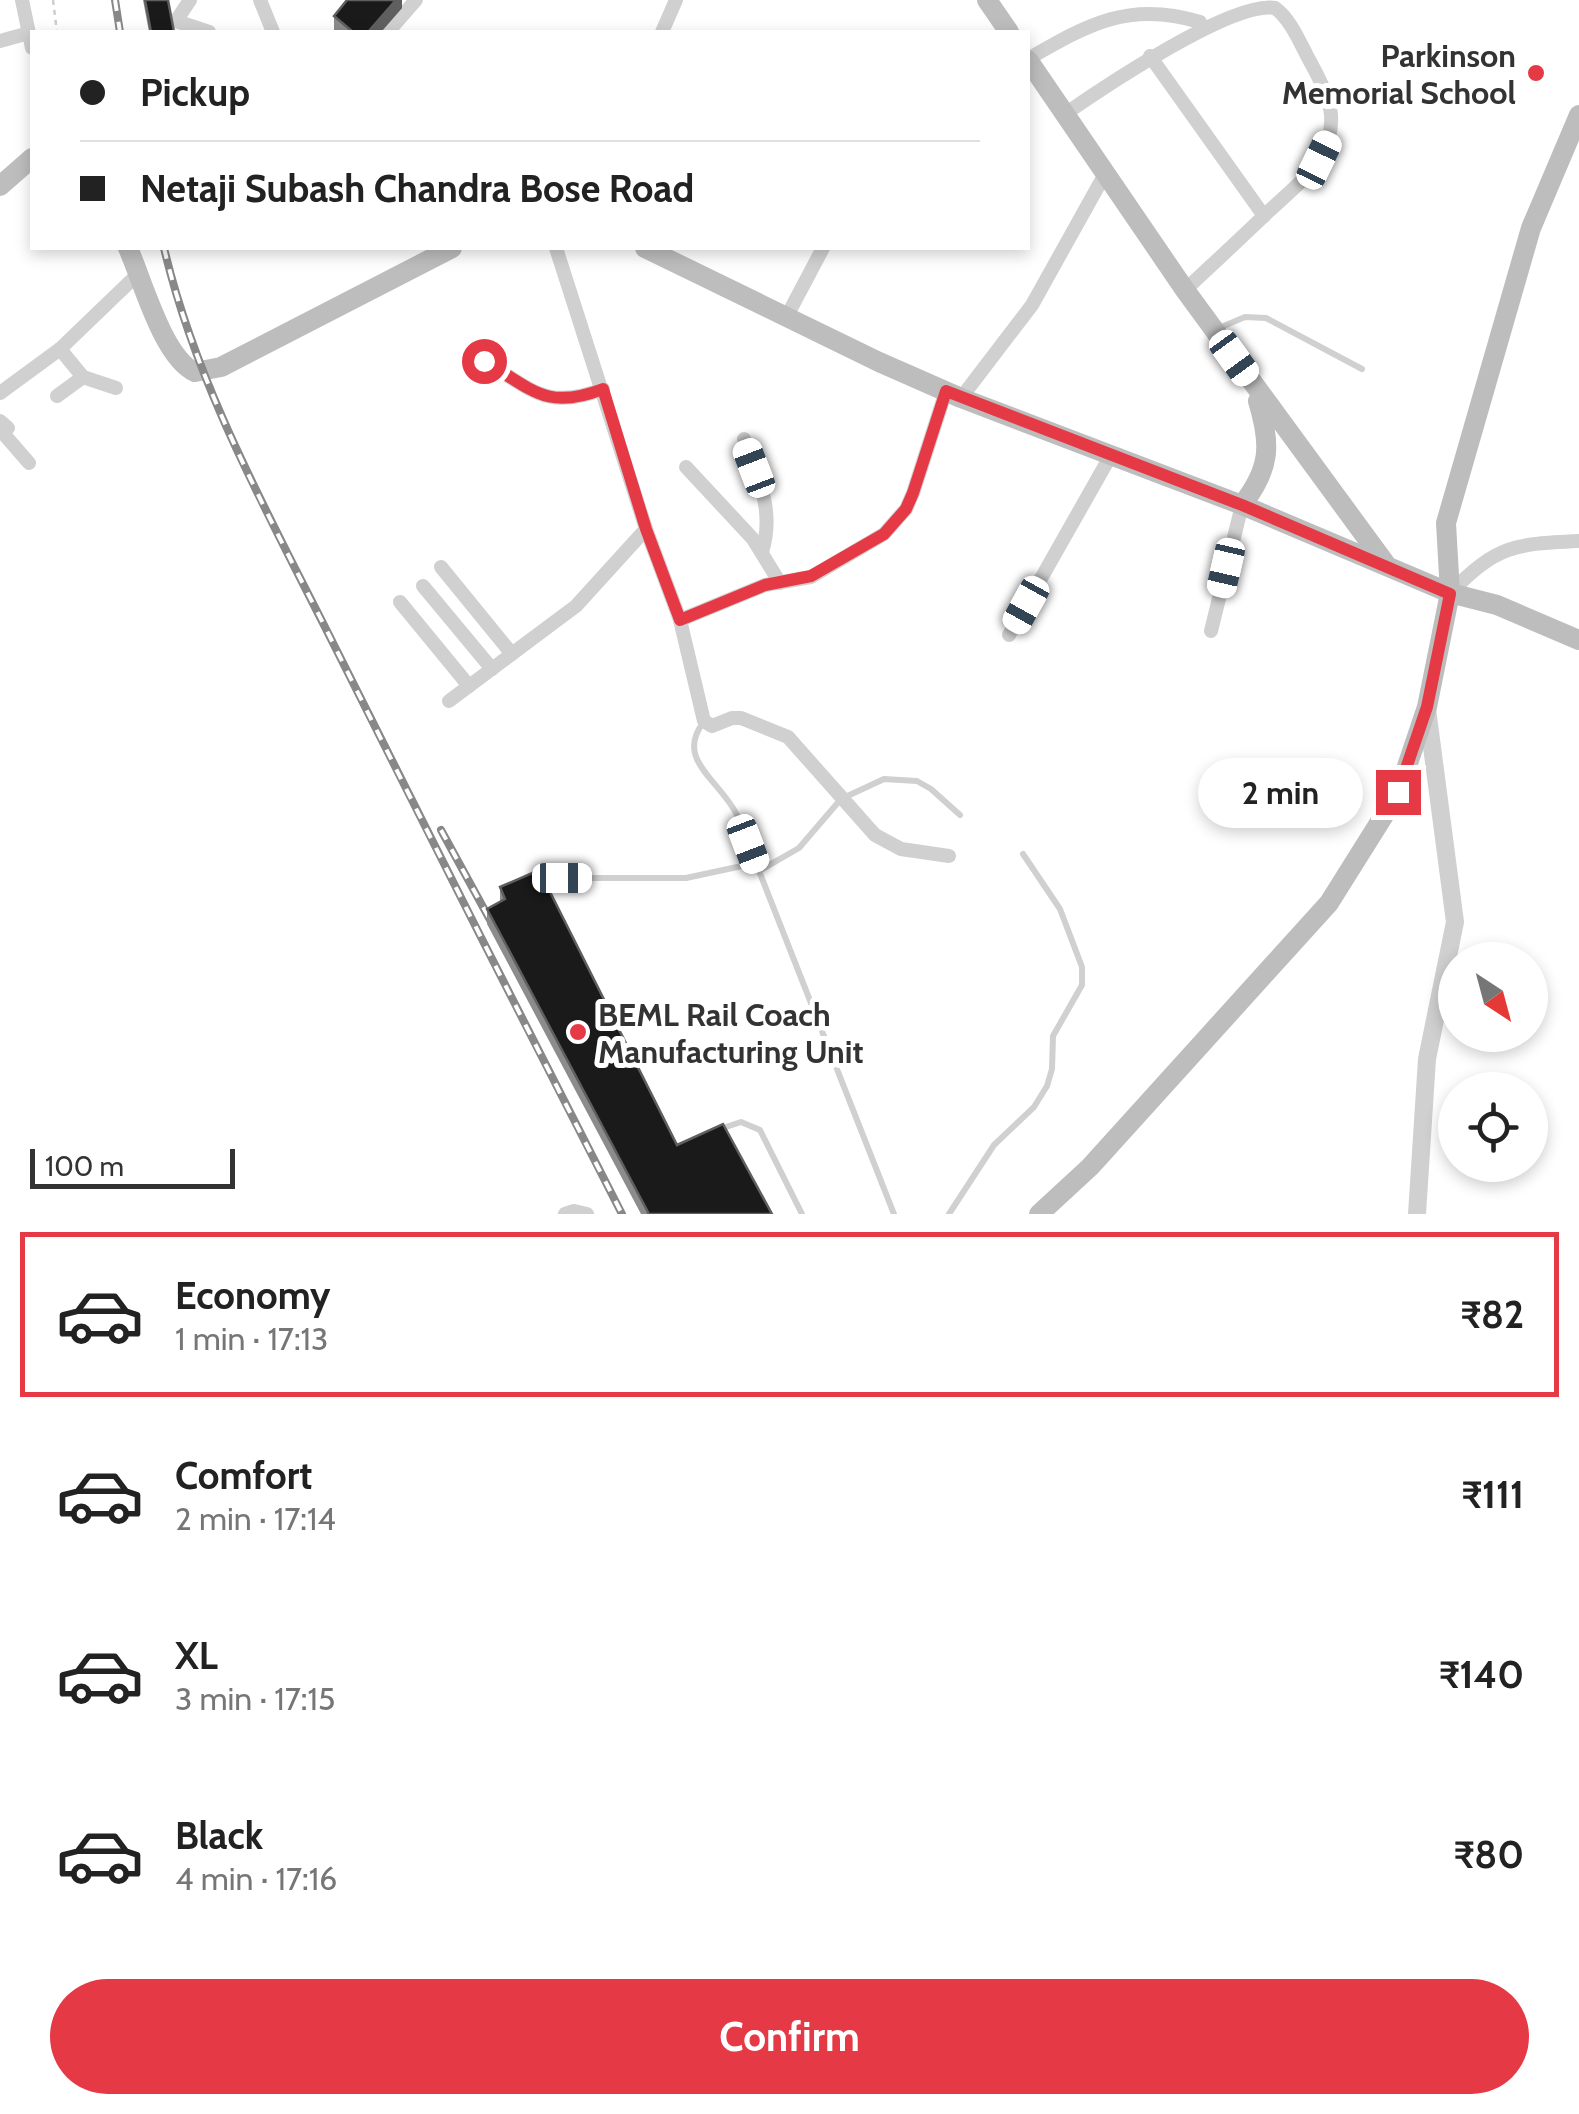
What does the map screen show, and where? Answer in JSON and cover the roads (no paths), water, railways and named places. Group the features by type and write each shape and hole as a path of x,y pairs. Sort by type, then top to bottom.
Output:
{"main road":[{"path":"987,0 1008,30"},
{"path":"1030,63 1214,331 1387,565"},
{"path":"1039,1214 1090,1167 1329,902 1398,792 1427,707 1450,594 1446,523 1531,228 1579,115"},
{"path":"0,186 30,160"},
{"path":"129,250 180,362 195,372 221,367 448,250"},
{"path":"649,250 954,394 1242,505 1450,594 1497,606 1579,640"},
{"path":"1242,505 1263,470 1269,437 1253,384"},
{"path":"1438,643 1462,608 1497,606"}],"street":[{"path":"22,0 30,36"},
{"path":"190,0 176,21 203,30"},
{"path":"260,0 272,30"},
{"path":"390,30 416,0"},
{"path":"663,30 676,0"},
{"path":"1064,114 1200,22 1242,5 1261,3 1273,7 1284,18 1327,91 1332,107 1330,138 1319,160 1185,290"},
{"path":"1030,59 1108,16 1161,12 1200,22"},
{"path":"0,41 30,41"},
{"path":"1150,56 1264,216"},
{"path":"680,620 765,585 811,576 874,542 896,524 954,394 1032,305 1105,174"},
{"path":"557,250 646,529 680,620 704,722 712,726 742,718 788,737 861,823 887,844 949,856"},
{"path":"787,316 822,250"},
{"path":"0,393 60,349 139,273"},
{"path":"60,349 83,376 116,388"},
{"path":"484,361 551,399 571,400 603,389"},
{"path":"57,396 83,376"},
{"path":"0,421 8,428 3,434 29,462"},
{"path":"744,440 768,508 762,552"},
{"path":"1009,636 1111,455"},
{"path":"686,467 762,552 780,583"},
{"path":"1212,630 1242,505"},
{"path":"449,700 576,606 646,529"},
{"path":"1450,594 1493,555 1522,544 1579,540"},
{"path":"441,567 512,654"},
{"path":"423,586 492,670"},
{"path":"400,602 469,686"},
{"path":"1416,1214 1427,1059 1455,922 1427,707"},
{"path":"565,1214 587,1214"}],"lane":[{"path":"1214,331 1245,317 1266,318 1362,368"},
{"path":"704,722 692,738 692,753 733,806 894,1214"},
{"path":"562,878 686,878 757,867 799,848 842,799 866,786 902,778 931,788 960,815"},
{"path":"949,1214 994,1145 1034,1106 1047,1086 1053,1036 1082,985 1082,967 1060,909 1023,854"},
{"path":"702,1136 734,1123 752,1124 760,1130 802,1214"}],"railway":[{"path":"115,0 120,30"},
{"path":"165,250 195,351 237,451 622,1214"},
{"path":"441,830 501,940"}],"place":[{"name":"Parkinson Memorial School","path":"1536,73"},
{"name":"BEML Rail Coach Manufacturing Unit","path":"578,1032"}]}
